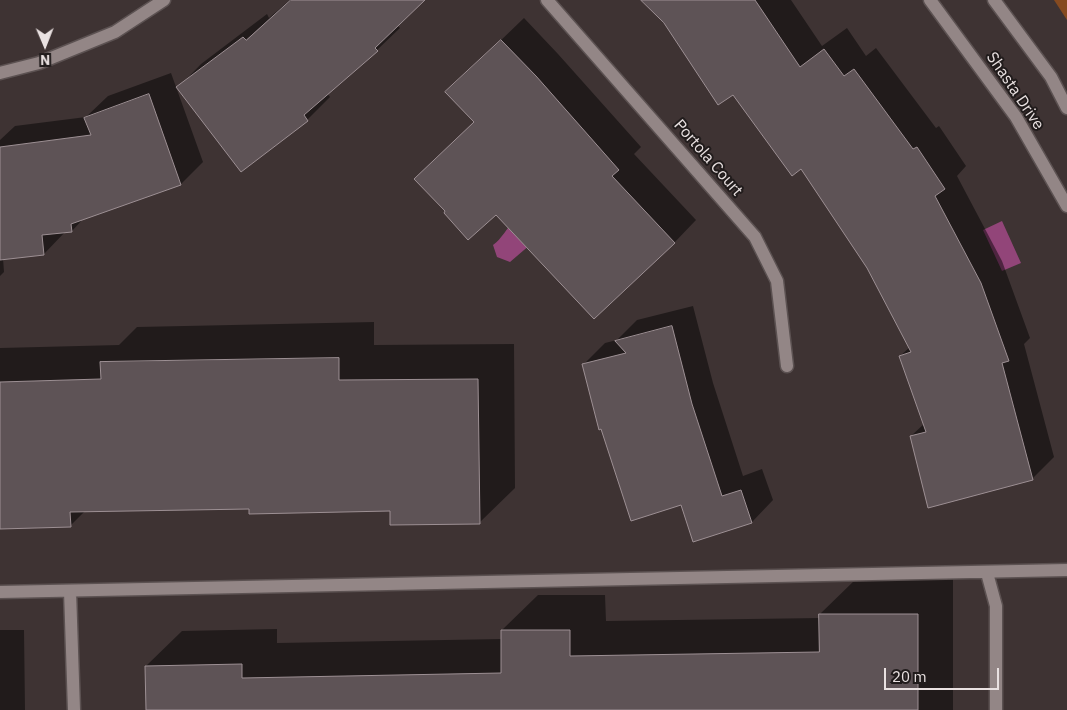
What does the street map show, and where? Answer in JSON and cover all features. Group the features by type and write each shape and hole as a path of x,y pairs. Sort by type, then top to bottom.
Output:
{"street":[{"path":"0,73 39,63 115,32 164,0"},
{"name":"Portola Court","path":"546,0 755,237 776,280 787,366"},
{"name":"Shasta Drive","path":"930,0 1016,117 1067,206"},
{"name":"Shasta Drive","path":"994,0 1051,77 1067,108"},
{"path":"0,592 1067,570"},
{"path":"988,573 996,606 996,710"},
{"path":"70,591 74,710"}],"shaded area":[{"path":"1054,0 1067,0 1067,20"},
{"path":"515,221 538,238 510,262 497,257 493,245"},
{"path":"1002,221 1021,263 1002,271 983,230"}],"building":[{"path":"291,0 425,0 375,48 378,51 304,115 308,121 241,172 176,87 243,37 246,40"},
{"path":"641,0 755,0 800,67 824,49 844,76 854,69 913,149 917,147 945,189 935,196 981,283 1009,361 1002,363 1033,480 928,508 910,436 926,432 899,356 911,352 867,268 801,169 792,176 733,95 718,105 664,23"},
{"path":"501,40 536,76 619,170 612,176 675,243 594,319 496,215 468,240 444,213 445,211 414,179 474,122 445,92"},
{"path":"149,94 181,185 71,224 72,232 42,235 44,255 0,260 0,147 91,135 84,118"},
{"path":"672,326 692,404 722,496 741,490 752,523 693,542 681,505 631,521 601,429 599,430 582,364 626,353 615,341"},
{"path":"339,358 339,380 478,379 480,524 390,525 390,511 249,514 249,509 70,512 71,527 0,529 0,382 101,379 100,362"},
{"path":"819,614 918,614 918,710 146,710 145,666 242,664 242,678 501,673 501,630 570,630 570,656 819,652"}]}
